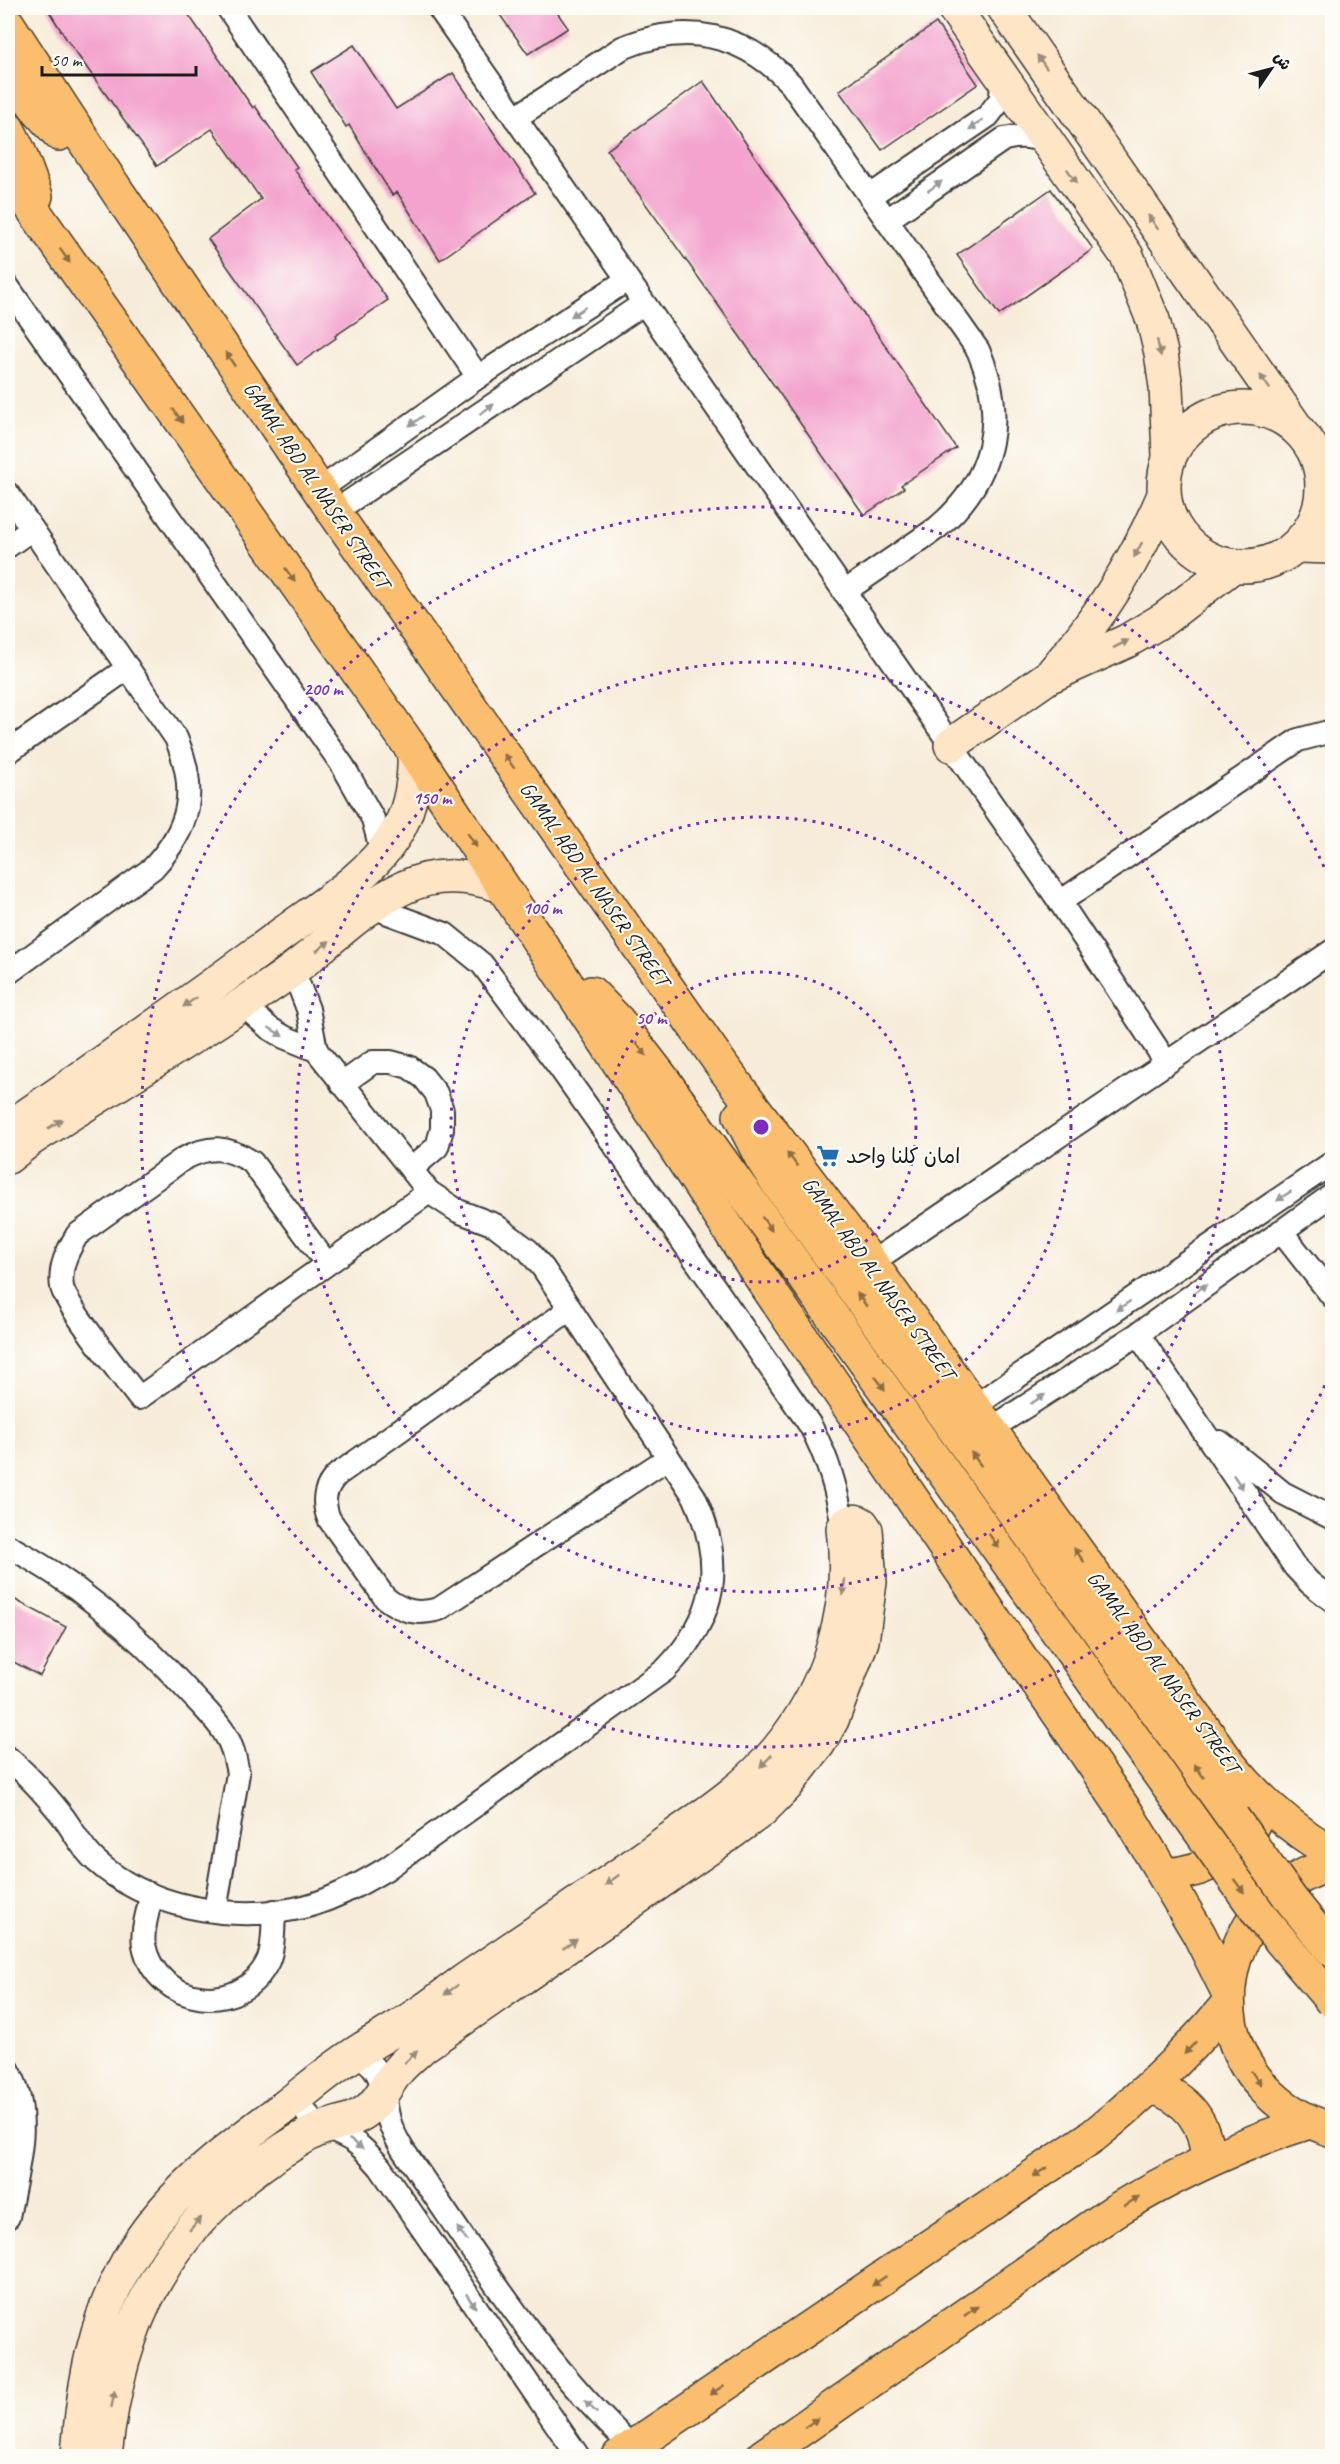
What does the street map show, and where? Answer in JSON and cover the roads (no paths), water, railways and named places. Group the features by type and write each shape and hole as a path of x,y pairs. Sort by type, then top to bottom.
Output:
{"main road":[{"name":"GAMAL ABD AL NASER STREET","path":"8,24 109,179 327,501 723,1067 871,1263 1230,1765 1284,1820 1332,1853"},
{"path":"8,68 39,112 61,136 109,179"},
{"path":"8,129 30,175 44,226"},
{"path":"8,174 414,752 760,1276 1128,1815 1199,1934 1228,1998"},
{"path":"554,964 593,994 641,1049 1265,1922 1332,2001"},
{"path":"723,1067 745,1127 777,1182 1286,1893 1332,1950"},
{"path":"1165,1875 1198,1870 1226,1855 1249,1831 1262,1800"},
{"path":"1321,2126 1283,2107 1261,2086 1233,2034 1228,1998 1232,1965 1241,1939 1255,1916 1274,1896 1296,1879 1332,1865"},
{"path":"626,2452 1093,2136 1151,2087 1198,2040 1228,1998"},
{"path":"1151,2087 1175,2096 1193,2113 1205,2135 1207,2160"},
{"path":"763,2457 1113,2212 1167,2180 1207,2160 1274,2133 1321,2126"}],"street":[{"path":"228,8 478,377"},
{"path":"439,8 1060,902 1166,1062"},
{"path":"954,8 1127,256 1141,288 1161,353 1166,387 1168,456 1163,477 1163,497 1175,530 1200,555 1233,566 1256,566 1278,559 1297,546 1315,521 1325,465 1298,430 1004,8"},
{"path":"515,118 630,44 656,36 674,33 710,36 746,48 778,70 791,84 978,350 991,384 994,420 988,455 974,488 951,516 844,592"},
{"path":"870,196 988,117 1000,99 1002,77"},
{"path":"887,220 1004,139 1029,136 1050,144"},
{"path":"327,501 478,377 627,280"},
{"path":"8,287 343,766 373,819 382,853"},
{"path":"327,501 643,304"},
{"path":"1168,456 1186,430 1211,413 1241,407 1272,413 1298,430"},
{"path":"8,494 176,738 185,760 189,784 188,807 181,830 169,850 153,868 8,974"},
{"path":"1048,677 1077,645 1120,583 1146,537 1163,497"},
{"path":"8,546 32,530"},
{"path":"1297,546 1332,547"},
{"path":"951,745 1048,677 1088,660 1136,635 1199,594 1233,566"},
{"path":"8,752 128,668"},
{"path":"1060,902 1298,740 1332,731"},
{"path":"8,1157 31,1139 243,1005 292,970 362,895 382,853 395,836 405,816 415,774 414,752"},
{"path":"8,1130 225,977 362,895 437,878 470,878 502,886"},
{"path":"78,2457 88,2366 111,2294 136,2248 187,2185 244,2137 353,2055 419,2014 572,1910 748,1780 778,1750 822,1681 832,1654 841,1616 847,1568 838,1495 823,1449 810,1425 607,1135 482,964 445,934 362,895"},
{"path":"871,1263 1332,951"},
{"path":"8,1758 62,1814 87,1852 96,1861 107,1870 151,1895 215,1911 296,1909 342,1892 378,1873 665,1670 684,1651 699,1627 708,1602 713,1575 712,1548 706,1521 694,1496 543,1268 528,1250 495,1225 458,1211 429,1192 316,1050 308,1009 292,970"},
{"path":"225,977 243,1005 269,1028 316,1050"},
{"path":"342,1084 373,1062 391,1062 409,1067 424,1078 436,1093 442,1110 442,1129 437,1147 411,1169"},
{"path":"327,1264 252,1162 237,1152 218,1148 200,1150 183,1158 93,1222 77,1235 67,1252 61,1272 65,1297 139,1398 429,1192"},
{"path":"981,1419 1332,1163"},
{"path":"981,1419 1138,1334 1332,1196"},
{"path":"1281,1231 1332,1296"},
{"path":"570,1309 337,1475 326,1491 325,1510 329,1519 385,1598 397,1607 411,1612 425,1613 439,1609 669,1458"},
{"path":"1138,1334 1295,1567 1310,1583 1332,1600"},
{"path":"1193,1416 1215,1438 1283,1493 1332,1518"},
{"path":"105,2457 108,2427 124,2353 142,2304 174,2250 220,2197 259,2166 296,2142 324,2127 358,2117 369,2109 398,2070 422,2047 761,1811 794,1777 832,1720 862,1641 870,1582 866,1530 862,1524 854,1521 849,1522 843,1529"},
{"path":"8,1546 82,1593 123,1625 168,1670 225,1733 234,1752 238,1773 215,1911"},
{"path":"151,1895 143,1942 149,1961 159,1977 173,1989 191,1997 210,1999 228,1996 246,1988 260,1975 269,1959 274,1911"},
{"path":"353,2055 362,2057 376,2068 380,2076 390,2121 403,2150 530,2332 626,2452"},
{"path":"8,2068 20,2104 23,2128 8,2217"},
{"path":"300,2095 301,2105 306,2115 314,2122 354,2141 380,2168 578,2457"}],"place":[{"name":"امان كلنا واحد","path":"828,1156"}]}
